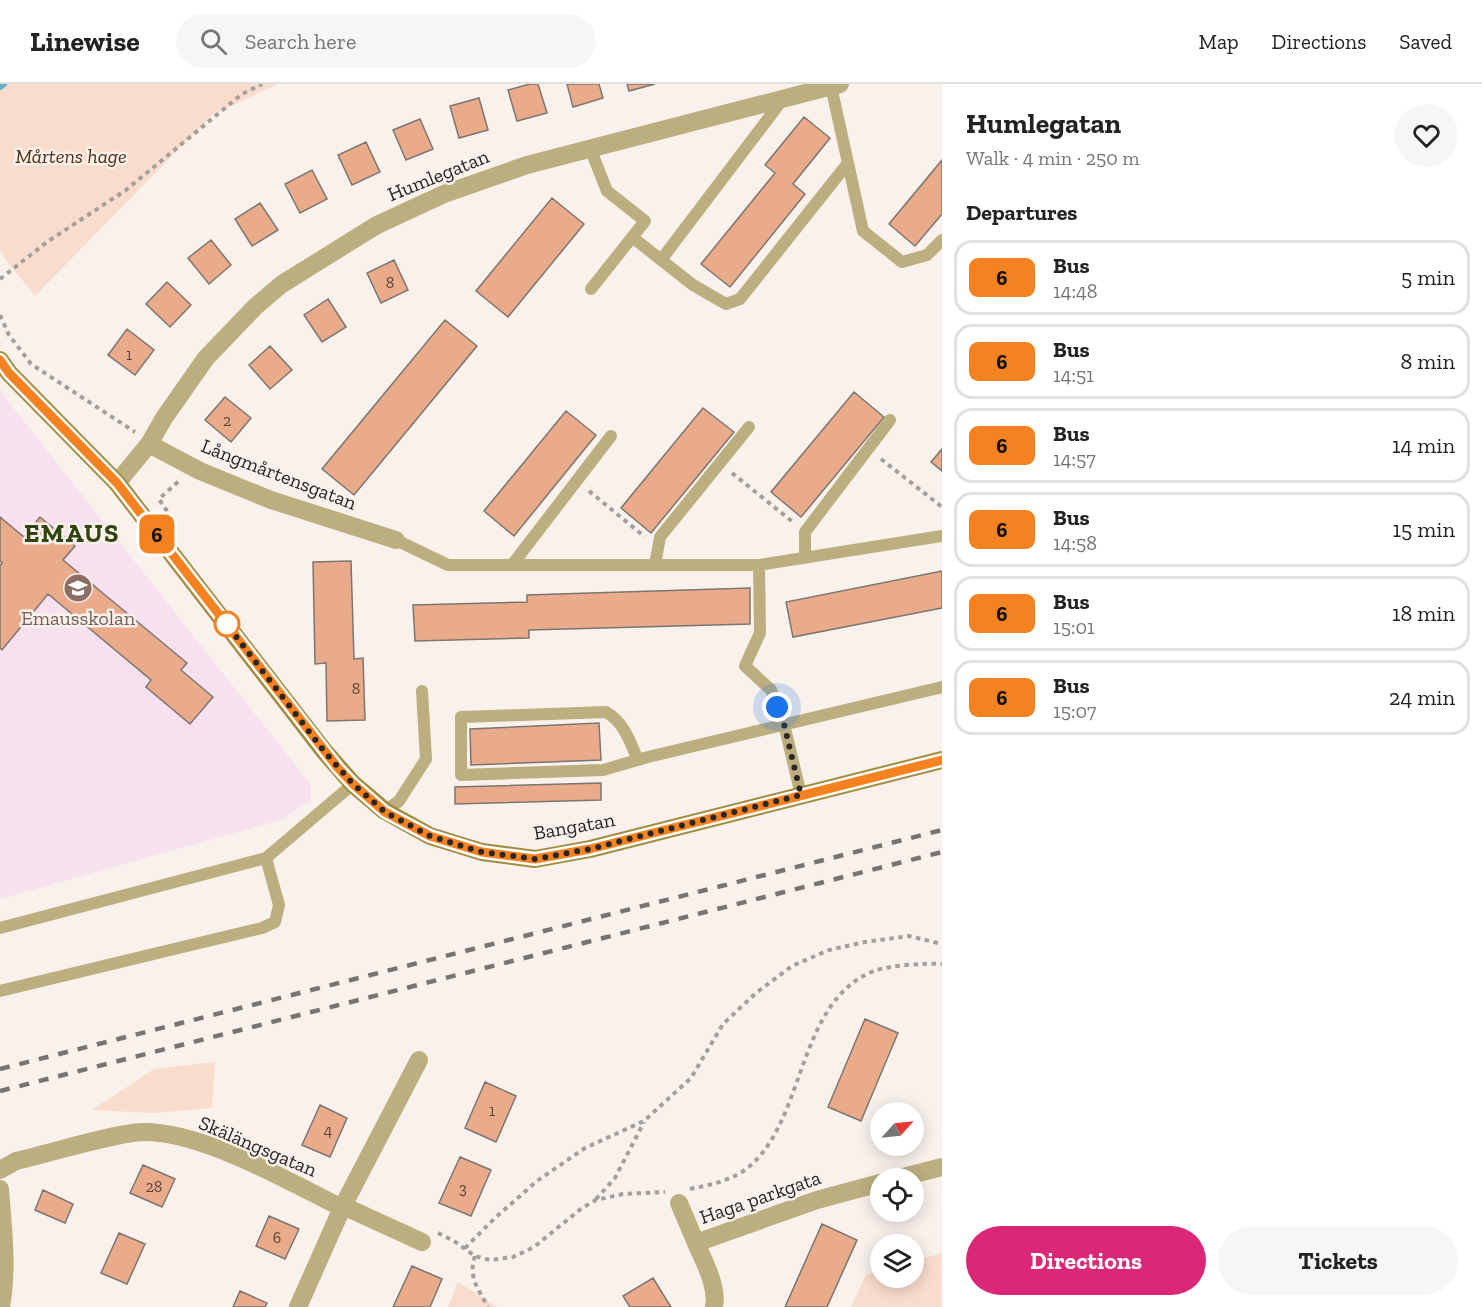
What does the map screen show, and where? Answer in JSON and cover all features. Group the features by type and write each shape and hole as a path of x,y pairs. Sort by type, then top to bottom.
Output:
{"street":[{"name":"Humlegatan","path":"117,483 149,444 206,357 255,307 282,284 377,225 444,194 526,165 836,85"},
{"path":"0,360 9,373 117,483"},
{"name":"Långmårtensgatan","path":"149,444 200,471 272,500 396,540"},
{"name":"Bangatan","path":"117,483 324,751 353,784 385,812 430,836 482,852 535,859 590,849 942,760"},
{"path":"298,1307 342,1208 418,1060"},
{"name":"Skälängsgatan","path":"0,1170 16,1161 134,1133 163,1134 220,1150 342,1208 352,1209 425,1235"},
{"path":"924,1172 942,1167"},
{"name":"Haga parkgata","path":"676,1195 696,1243 817,1200 870,1186"},
{"path":"0,1189 6,1259 5,1288 1,1307"},
{"path":"696,1243 713,1287 714,1307"}],"lane":[{"path":"836,85 848,163 863,231 902,261 927,255 942,240"},
{"path":"661,260 783,99"},
{"path":"590,148 607,191 645,221 591,289"},
{"path":"632,237 693,285 726,304 740,299 848,163"},
{"path":"805,558 805,532 890,420"},
{"path":"655,565 660,537 749,427"},
{"path":"512,565 611,436"},
{"path":"396,540 448,565 759,565 938,537 942,526"},
{"path":"759,565 760,633 745,666 771,690 784,724 801,795"},
{"path":"638,760 624,729 615,717 606,712 462,717 461,774 603,770 942,687"},
{"path":"385,812 399,801 426,759 422,691"},
{"path":"0,928 266,858 353,784"},
{"path":"0,991 262,928 274,922 279,905 266,858"}],"path":[{"path":"0,279 47,242 126,190 243,94 262,84"},
{"path":"0,315 9,334 31,364 136,433 149,444"},
{"path":"868,449 942,507"},
{"path":"719,464 805,532"},
{"path":"576,481 658,548"},
{"path":"465,1248 537,1181 585,1148 644,1121 691,1078 723,1024 756,993 792,966 829,950 865,942 909,936 942,944"},
{"path":"596,1200 623,1194 676,1195 720,1183 743,1171 762,1153 777,1128 827,1010 847,987 874,970 906,965 942,964"},
{"path":"425,1235 454,1241 475,1256 490,1260 513,1257 534,1247 596,1200 615,1178 644,1121"},
{"path":"475,1256 472,1277 488,1307"}],"shaded area":[{"name":"Emausskolan","path":"0,391 311,785 311,800 281,820 0,899"}],"green space":[{"name":"Mårtens hage","path":"0,84 278,84 212,115 35,296 5,259 0,249"},
{"path":"215,1062 212,1108 153,1113 92,1110 154,1069"},
{"path":"942,1253 942,1307 851,1307 866,1275 870,1274 870,1288 924,1288 924,1258"},
{"path":"458,1282 497,1307 448,1307"}],"building":[{"path":"538,84 547,113 517,121 508,90"},
{"path":"567,84 599,84 603,98 573,107"},
{"path":"627,84 655,84 629,91"},
{"path":"479,98 488,130 459,138 450,106"},
{"path":"804,117 830,138 793,184 805,194 730,287 701,264 775,173 765,165"},
{"path":"420,119 433,149 406,160 393,130"},
{"path":"366,142 380,172 352,185 338,155"},
{"path":"942,160 942,214 915,246 889,224"},
{"path":"312,170 327,199 300,213 285,184"},
{"path":"552,198 584,224 508,317 476,291"},
{"path":"260,203 278,230 252,246 235,219"},
{"path":"211,240 231,265 209,284 188,258"},
{"path":"394,260 408,290 381,303 367,273"},
{"path":"167,282 191,305 170,327 146,304"},
{"path":"328,299 346,327 322,342 304,315"},
{"path":"445,320 477,346 354,495 322,469"},
{"path":"127,329 154,350 135,375 108,355"},
{"path":"270,346 292,370 270,389 249,365"},
{"path":"854,392 884,417 801,517 771,492"},
{"path":"225,397 251,418 231,442 205,420"},
{"path":"703,408 734,432 651,533 621,508"},
{"path":"566,411 596,435 514,536 484,511"},
{"path":"942,449 942,471 931,462"},
{"path":"0,517 24,537 40,517 75,546 63,560 187,663 181,670 213,697 190,724 146,687 151,680 48,594 2,650 0,648 0,566 2,563 0,561"},
{"path":"351,561 354,659 363,658 365,720 327,721 326,663 315,664 313,562"},
{"path":"942,571 942,608 793,637 786,602"},
{"path":"750,588 750,624 529,630 529,638 415,641 413,605 527,602 527,595"},
{"path":"599,723 601,760 471,765 470,729"},
{"path":"601,783 601,800 455,804 455,787"},
{"path":"865,1019 898,1033 861,1121 828,1107"},
{"path":"485,1082 516,1096 496,1142 465,1128"},
{"path":"320,1105 347,1118 330,1157 302,1145"},
{"path":"460,1157 491,1170 471,1216 439,1203"},
{"path":"143,1165 175,1179 162,1207 130,1193"},
{"path":"43,1190 73,1204 65,1223 35,1210"},
{"path":"269,1216 299,1229 285,1259 256,1246"},
{"path":"822,1224 857,1240 827,1307 785,1307"},
{"path":"119,1233 145,1244 127,1284 101,1273"},
{"path":"412,1266 442,1279 430,1307 393,1307"},
{"path":"653,1278 671,1307 630,1307 623,1296"},
{"path":"240,1291 267,1303 265,1307 233,1307"}],"waterway":[{"path":"0,87 4,84"}],"railway":[{"path":"0,1069 942,830"},
{"path":"0,1091 942,852"}],"bus line":[{"name":"6","path":"0,360 9,373 117,483 338,768 385,812 430,836 482,852 535,859 590,849 942,760"}],"place":[{"name":"Emausskolan","path":"78,588"}],"district":[{"name":"EMAUS","path":"72,533"}],"route":[{"path":"227,624 225,622 324,751 353,784 385,812 430,836 482,852 535,859 590,849 801,795 784,724 777,707"}]}
